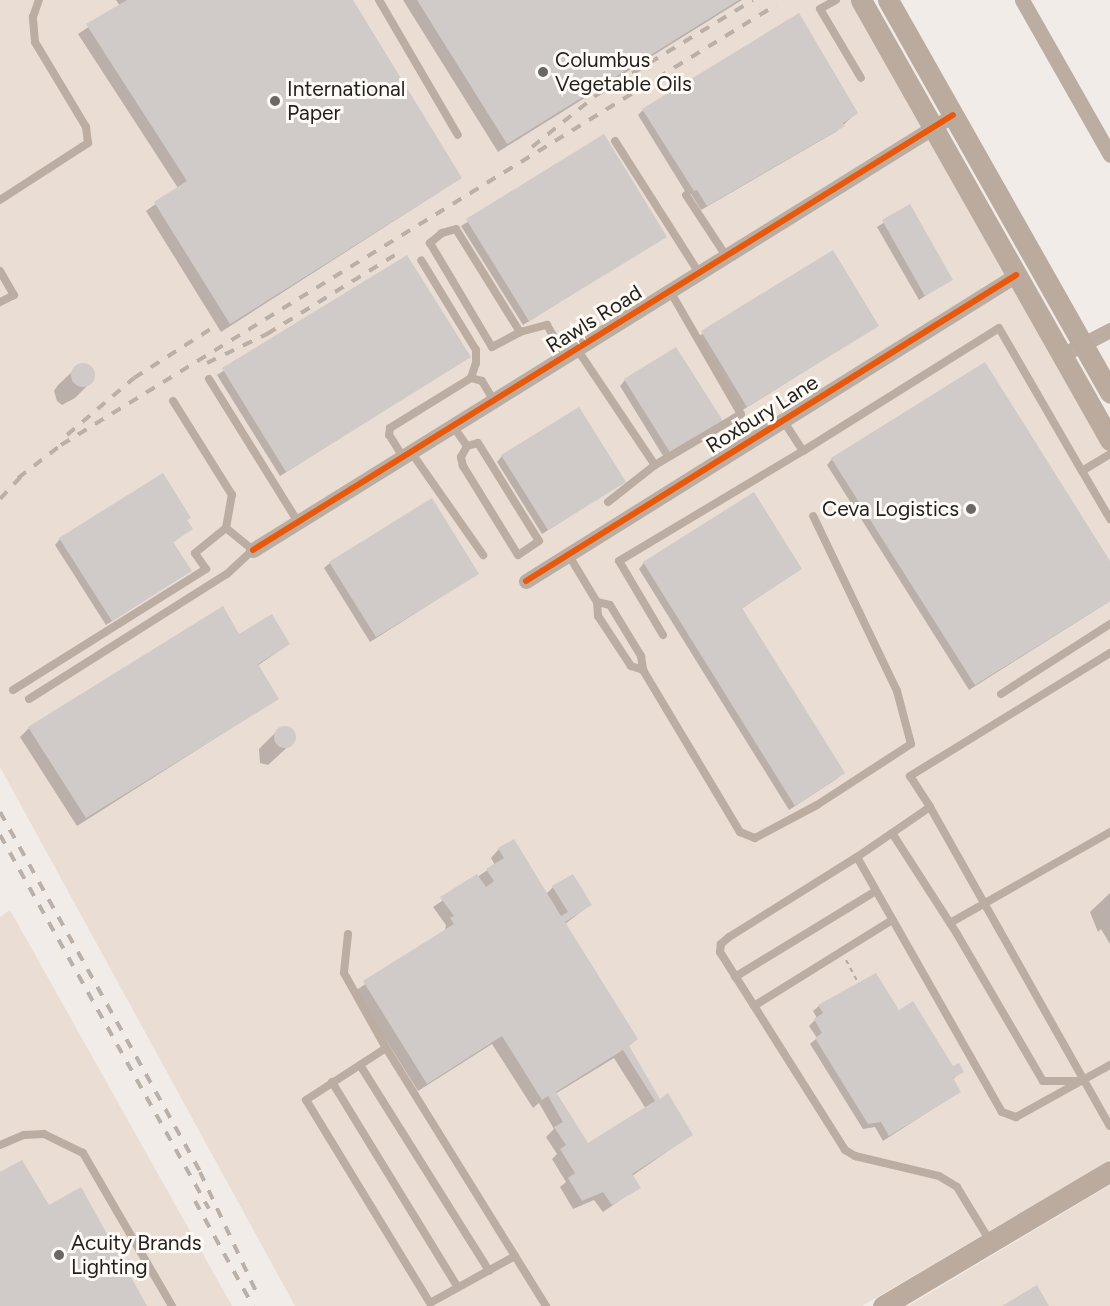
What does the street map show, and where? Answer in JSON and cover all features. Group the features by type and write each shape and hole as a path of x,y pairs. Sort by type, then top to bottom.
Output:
{"main road":[{"path":"861,0 1110,441"},
{"path":"888,0 1110,393"},
{"path":"883,1306 1110,1172"}],"street":[{"path":"1022,0 1109,150"},
{"name":"Rawls Road","path":"253,550 953,115"},
{"name":"Roxbury Lane","path":"526,580 1016,275"},
{"path":"1062,355 1110,330"}],"lane":[{"path":"0,200 88,143 86,127 35,42 33,17 39,0"},
{"path":"379,0 458,135"},
{"path":"836,0 820,9 861,78"},
{"path":"615,141 699,273"},
{"path":"686,195 726,256"},
{"path":"520,332 456,229 442,233 430,243 492,347 520,332 547,325 571,353 655,465"},
{"path":"421,260 476,350 471,378"},
{"path":"0,271 14,294 0,303"},
{"path":"608,502 655,465 741,414 670,291"},
{"path":"663,635 618,561 803,451 999,328 1110,519"},
{"path":"483,555 407,455 388,435 390,428 471,378 482,381 494,400"},
{"path":"209,379 298,522"},
{"path":"13,690 206,569 195,553 226,528 232,495 173,401"},
{"path":"783,420 803,451"},
{"path":"453,426 467,446"},
{"path":"478,443 539,541 518,555 463,466 461,456 467,446 478,443"},
{"path":"1082,471 1110,454"},
{"path":"597,602 610,605 641,656 643,670 740,832 755,838 817,805 911,744 897,691 813,516"},
{"path":"29,699 227,574 253,550 226,528"},
{"path":"568,554 597,602 598,616 631,666 643,670"},
{"path":"1001,694 1110,624"},
{"path":"1110,652 910,776 986,902 1083,1081 1110,1126"},
{"path":"930,807 721,944 720,952 845,1150 855,1156 885,1160 939,1176 957,1187 991,1242"},
{"path":"950,923 1110,832"},
{"path":"892,833 950,923 1042,1081 1083,1081"},
{"path":"857,857 1002,1112 1017,1117 1110,1065"},
{"path":"735,976 876,891"},
{"path":"754,1006 892,920"},
{"path":"348,934 344,973 386,1048 546,1306"},
{"path":"386,1048 306,1100 430,1304 515,1256"},
{"path":"360,1065 489,1271"},
{"path":"332,1082 458,1288"},
{"path":"0,1145 24,1135 44,1134 83,1152 172,1306"}],"path":[{"path":"844,957 859,984"}],"shaded area":[{"path":"0,0 854,0 1110,453 1110,1160 862,1306 295,1306 0,767"},
{"path":"10,910 232,1306 0,1306 0,917"},
{"path":"1110,1185 1110,1306 908,1306"}],"building":[{"name":"International Paper","path":"127,0 353,0 462,178 230,324 154,202 187,181 86,24"},
{"name":"Columbus Vegetable Oils","path":"417,0 739,0 507,144"},
{"path":"799,13 858,113 843,123 845,126 707,206 697,190 694,191 642,109"},
{"path":"604,134 667,237 529,321 466,219"},
{"path":"910,204 953,280 925,296 882,220"},
{"path":"833,250 879,326 747,407 701,331"},
{"path":"407,255 471,357 286,472 222,368"},
{"path":"676,347 723,421 671,454 624,379"},
{"name":"Ceva Logistics","path":"985,362 1110,561 1110,601 975,685 831,458"},
{"path":"83,363 92,366 95,375 92,384 83,387 74,384 71,375 74,366"},
{"path":"579,407 626,482 548,530 501,455"},
{"path":"163,473 191,518 187,520 193,529 173,542 192,571 112,621 59,538"},
{"path":"754,492 802,569 742,608 845,773 795,806 643,562"},
{"path":"432,498 479,574 376,637 329,562"},
{"path":"223,606 239,634 272,614 290,644 258,664 279,699 86,818 28,727"},
{"path":"285,726 293,729 296,737 293,745 285,748 277,745 274,737 277,729"},
{"path":"514,839 561,916 568,912 552,886 573,874 592,905 565,922 638,1039 629,1046 660,1099 668,1093 693,1135 632,1174 641,1188 612,1205 603,1192 582,1201 568,1178 575,1173 560,1149 566,1145 554,1127 563,1122 548,1096 542,1100 502,1036 427,1084 363,981 454,924 450,918 454,916 440,897 477,874 486,887 494,881 486,869 504,858 498,848","holes":["623,1050 655,1101 588,1143 556,1092"]},
{"path":"876,973 899,1010 913,1001 953,1066 959,1063 964,1072 953,1078 961,1092 889,1136 881,1122 868,1124 815,1038 822,1033 814,1019 823,1013 818,1005"},
{"name":"Acuity Brands Lighting","path":"22,1160 49,1205 81,1187 147,1306 0,1306 0,1172"},
{"path":"1037,1285 1049,1306 1002,1306"}],"railway":[{"path":"532,147 598,94 753,0"},
{"path":"18,478 61,445 776,5"},
{"path":"207,363 267,334 400,252"},
{"path":"67,435 134,378 223,321"},
{"path":"0,499 24,473"},
{"path":"0,812 200,1172 259,1298"},
{"path":"0,835 209,1209"},
{"path":"195,1201 253,1306"}],"cycle path":[{"path":"253,550 953,115"},
{"path":"526,581 1016,275"}],"place":[{"name":"Columbus Vegetable Oils","path":"543,72"},
{"name":"International Paper","path":"275,101"},
{"name":"Ceva Logistics","path":"971,509"},
{"name":"Acuity Brands Lighting","path":"59,1255"}]}
